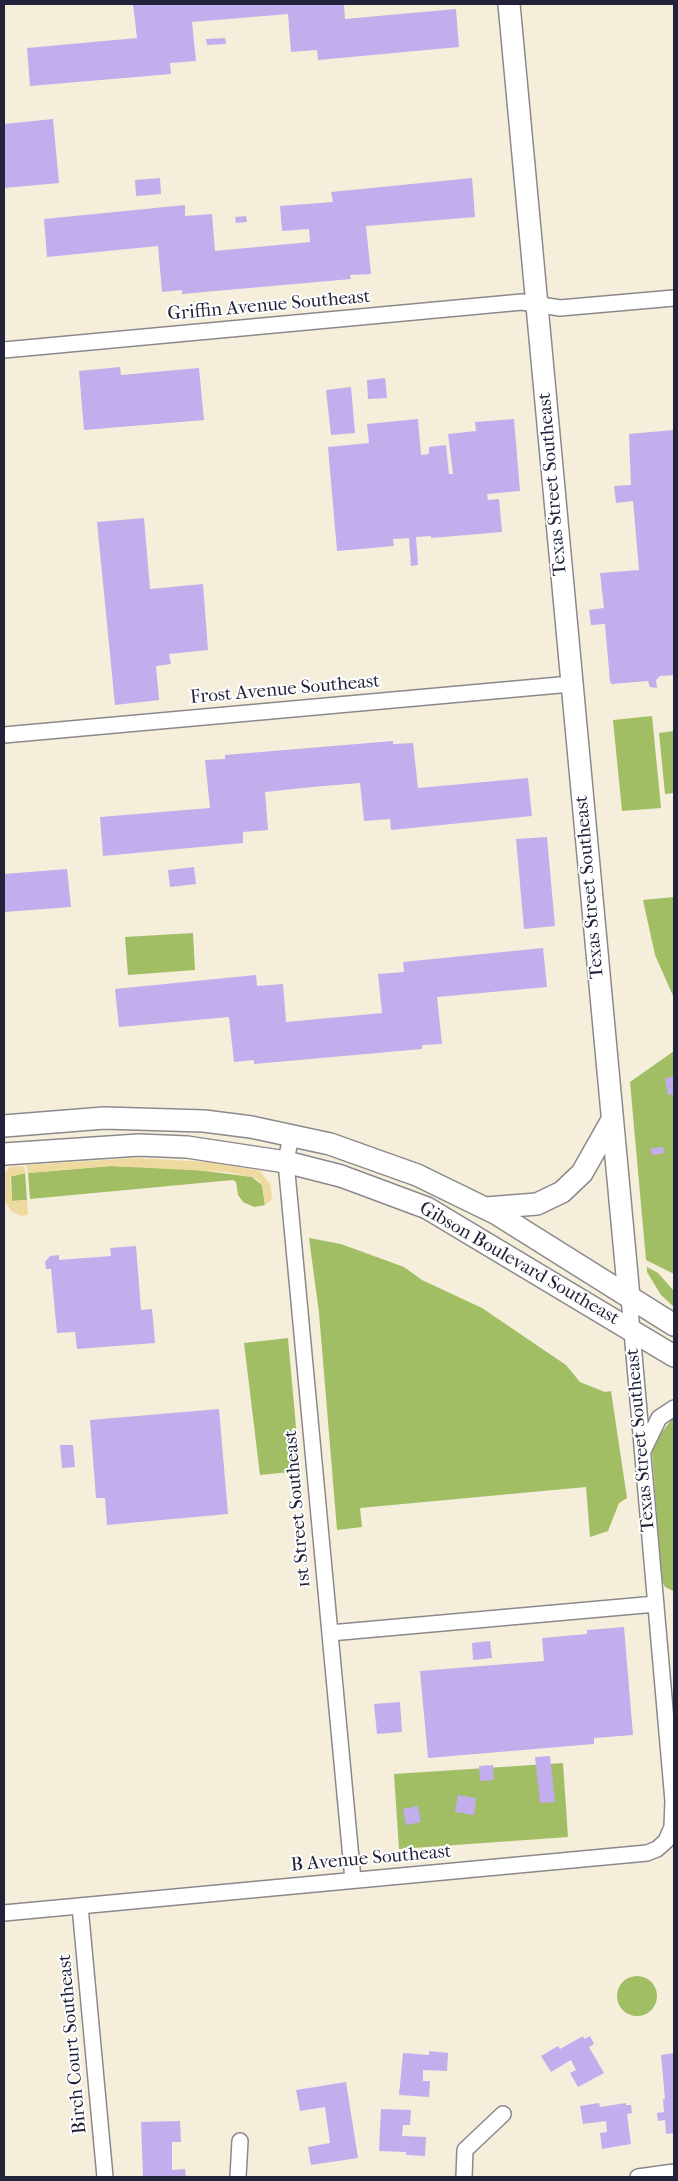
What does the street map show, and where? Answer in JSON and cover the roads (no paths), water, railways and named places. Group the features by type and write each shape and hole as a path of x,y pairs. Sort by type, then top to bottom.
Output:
{"main road":[{"name":"Texas Street Southeast","path":"509,4 628,1298"},
{"name":"Gibson Boulevard Southeast","path":"4,1126 104,1118 150,1118 222,1123 291,1135 367,1156 449,1189 485,1208 674,1325"},
{"path":"485,1208 505,1208 538,1204 562,1192 582,1173 612,1120"},
{"name":"Gibson Boulevard Southeast","path":"4,1154 139,1145 187,1147 286,1162 341,1176 427,1208 674,1356"}],"street":[{"name":"Griffin Avenue Southeast","path":"4,350 522,302 560,308 674,298"},
{"name":"Frost Avenue Southeast","path":"4,735 571,684"},
{"name":"1st Street Southeast","path":"291,1135 286,1162 352,1880"},
{"name":"Texas Street Southeast","path":"628,1298 670,1770"},
{"path":"643,1453 660,1418 674,1408"},
{"path":"330,1633 656,1604"},
{"name":"B Avenue Southeast","path":"4,1913 648,1853 657,1849 670,1835 673,1816 670,1770"},
{"name":"Birch Court Southeast","path":"80,1906 105,2177"},
{"path":"464,2177 464,2150 503,2114"},
{"path":"238,2177 240,2141"},
{"path":"638,2177 674,2172"}]}
